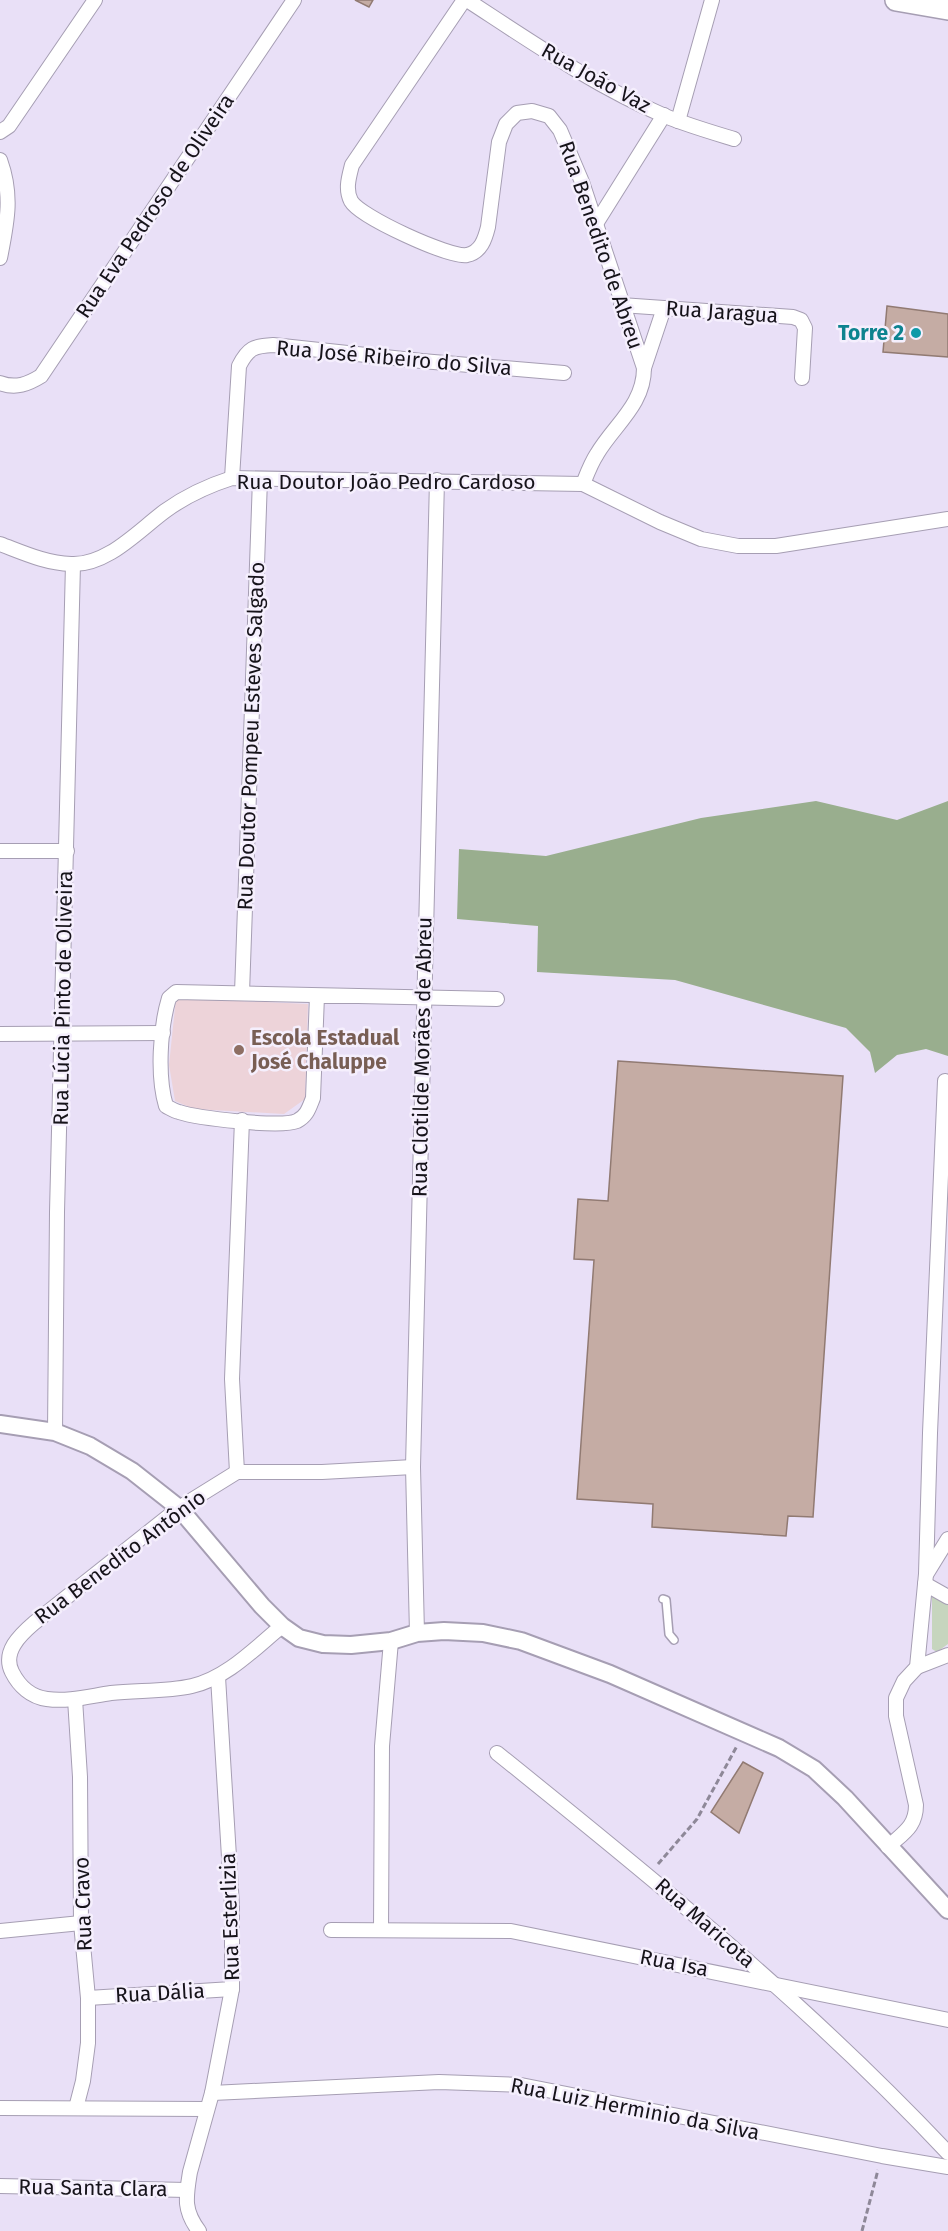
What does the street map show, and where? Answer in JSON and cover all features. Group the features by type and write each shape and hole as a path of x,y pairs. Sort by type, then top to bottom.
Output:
{"main road":[{"path":"896,0 948,9"}],"street":[{"path":"0,132 9,126 95,0"},
{"name":"Rua Eva Pedroso de Oliveira","path":"0,382 16,387 30,383 41,376 294,0"},
{"name":"Rua João Vaz","path":"465,0 548,52 664,116 734,139"},
{"name":"Rua Benedito de Abreu","path":"465,0 352,165 348,188 350,199 364,213 424,243 451,253 466,255 477,250 489,227 499,142 506,124 517,113 532,111 549,116 560,130 597,222 621,305 644,368 644,382 638,397 597,453 583,484"},
{"path":"678,121 712,0"},
{"path":"597,222 664,116"},
{"path":"0,160 6,178 9,203 8,223 0,258"},
{"name":"Rua Jaragua","path":"621,305 793,317 801,320 805,328 802,378"},
{"path":"644,368 664,308"},
{"name":"Rua José Ribeiro do Silva","path":"231,478 239,366 246,353 258,346 273,345 564,374"},
{"name":"Rua Doutor João Pedro Cardoso","path":"0,544 38,560 73,564 95,559 113,551 166,510 201,488 231,478 583,484"},
{"name":"Rua Doutor Pompeu Esteves Salgado","path":"242,993 260,479"},
{"name":"Rua Clotilde Morães de Abreu","path":"417,1633 413,1467 437,480"},
{"path":"583,484 691,535 738,546 776,546 948,519"},
{"name":"Rua Lúcia Pinto de Oliveira","path":"55,1432 57,1212 73,564"},
{"path":"0,851 67,851"},
{"path":"317,996 313,1098 308,1112 296,1121 275,1123 242,1120 177,1112 166,1106 162,1092 163,1033 169,998 176,992 497,999"},
{"path":"0,1034 163,1033"},
{"path":"917,1667 926,1579 945,1081"},
{"path":"242,1120 232,1379 237,1472 322,1472 413,1467"},
{"path":"0,1424 55,1432 90,1446 132,1471 179,1508 262,1606 282,1626 299,1638 323,1644 351,1645 391,1641 417,1633 444,1631 483,1633 520,1641 599,1670 779,1748 814,1769 845,1798 948,1910"},
{"name":"Rua Benedito Antônio","path":"75,1698 47,1699 33,1695 15,1678 10,1669 9,1658 12,1647 34,1623 179,1508 237,1472"},
{"path":"926,1579 948,1539"},
{"path":"926,1579 948,1597"},
{"path":"75,1698 192,1686 218,1677 282,1626"},
{"path":"381,1930 382,1746 391,1641"},
{"path":"888,1847 910,1827 916,1815 916,1805 896,1716 896,1698 904,1681 917,1667 948,1655"},
{"name":"Rua Esterlizia","path":"199,2231 187,2212 187,2190 206,2109 212,2093 232,1989 231,1906 218,1677"},
{"name":"Rua Cravo","path":"75,1698 80,1777 81,1923 88,1998 88,2043 76,2108"},
{"name":"Rua Maricota","path":"497,1753 649,1874 774,1983 948,2020"},
{"path":"0,1931 81,1923"},
{"name":"Rua Isa","path":"331,1930 511,1930 774,1983"},
{"path":"774,1983 900,2103 948,2153"},
{"name":"Rua Dália","path":"88,1998 232,1989"},
{"name":"Rua Luiz Herminio da Silva","path":"212,2093 439,2082 521,2085 948,2167"},
{"path":"0,2108 206,2109"},
{"name":"Rua Santa Clara","path":"0,2186 187,2190"}],"lane":[{"path":"663,1599 666,1600 669,1634 674,1640"}],"path":[{"path":"649,1874 697,1819 745,1732"},
{"path":"862,2231 882,2156"}],"shaded area":[{"name":"Escola Estadual José Chaluppe","path":"176,998 308,1004 305,1099 284,1114 194,1109 175,1101 169,1065"}],"green space":[{"path":"816,801 897,820 948,801 948,1056 926,1049 897,1055 875,1073 870,1052 846,1028 675,980 537,972 538,926 457,919 459,849 546,856 701,818"},
{"path":"932,1592 948,1600 948,1644 937,1652 932,1649"}],"building":[{"path":"355,0 373,0 369,7"},
{"name":"Torre 2","path":"887,306 948,314 948,357 883,352"},
{"path":"618,1061 843,1076 813,1517 788,1516 786,1536 652,1527 653,1504 577,1499 594,1260 574,1259 578,1199 608,1201"},
{"path":"743,1762 763,1773 739,1833 711,1812"}],"place":[{"name":"Torre 2","path":"916,333"},
{"name":"Escola Estadual José Chaluppe","path":"239,1050"}]}
